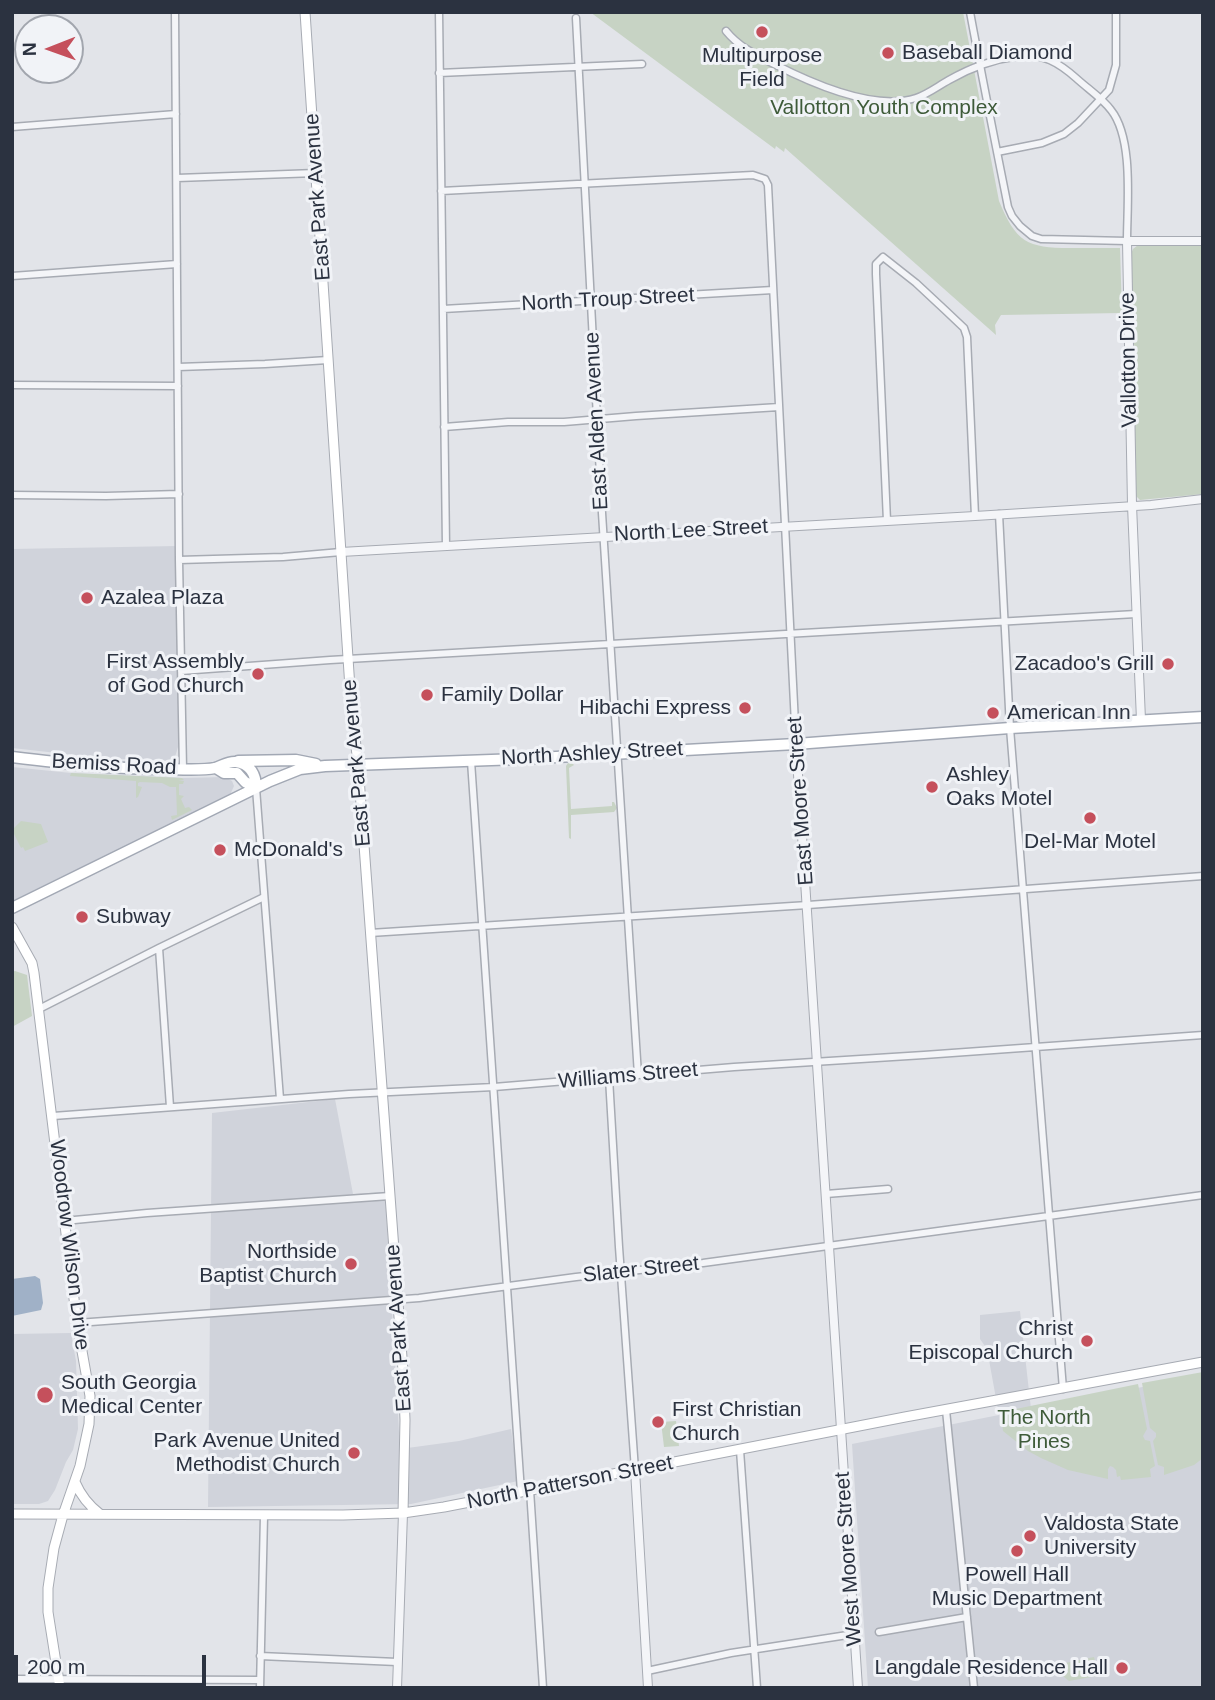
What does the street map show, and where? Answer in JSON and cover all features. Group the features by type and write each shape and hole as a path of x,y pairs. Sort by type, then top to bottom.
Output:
{"main road":[{"name":"East Park Avenue","path":"305,12 352,721 358,764 405,1420 403,1513"},
{"name":"North Ashley Street","path":"12,908 300,769 326,765 471,761 796,744 1010,727 1203,717"},
{"name":"Bemiss Road","path":"12,757 94,766 183,769 216,768 227,762 296,760 326,765"},
{"path":"236,762 250,769 256,776 256,788"},
{"name":"Bemiss Road","path":"216,768 224,773 237,773 245,782 256,788"},
{"name":"Woodrow Wilson Drive","path":"12,927 32,962 77,1323 90,1396 89,1424 80,1465 54,1548 48,1588 48,1612 60,1684"},
{"name":"North Patterson Street","path":"12,1514 264,1516 403,1513 1203,1362"},
{"path":"75,1482 89,1506 102,1515"}],"street":[{"path":"175,12 183,769"},
{"path":"439,12 446,546"},
{"path":"970,12 1008,207 1014,220 1025,231 1041,239 1203,241"},
{"path":"997,152 1042,143 1059,136 1079,123 1109,90 1115,70 1116,12"},
{"name":"East Alden Avenue","path":"576,18 601,513 638,1075"},
{"name":"Vallotton Drive","path":"726,31 742,47 794,75 853,96 896,101 916,98 980,65 1019,56 1044,57 1058,63 1111,110 1123,132 1126,146 1132,505 1141,720"},
{"path":"439,72 642,64"},
{"path":"12,127 176,114"},
{"path":"177,178 316,173"},
{"name":"East Moore Street","path":"585,184 758,176 765,179 768,185 796,744 841,1431"},
{"path":"441,191 585,184"},
{"path":"887,521 876,274 876,264 883,257 916,283 964,328 967,337 975,516"},
{"path":"12,276 177,264"},
{"name":"North Troup Street","path":"443,309 774,290"},
{"path":"178,367 328,360"},
{"path":"12,385 178,386"},
{"path":"444,427 508,422 564,422 779,407"},
{"path":"12,495 178,494"},
{"name":"North Lee Street","path":"179,560 283,557 975,516 1203,499"},
{"path":"999,514 1010,727 1063,1389"},
{"path":"181,671 210,667 1136,614"},
{"path":"471,761 507,1287 543,1688"},
{"path":"256,788 280,1099"},
{"path":"370,933 1203,876"},
{"path":"39,1009 264,897"},
{"path":"159,948 170,1107"},
{"name":"Williams Street","path":"52,1116 1203,1035"},
{"path":"609,1078 648,1688"},
{"path":"826,1194 888,1189"},
{"name":"Slater Street","path":"77,1323 397,1300 703,1263 1203,1195"},
{"path":"64,1221 390,1196"},
{"path":"946,1410 974,1688"},
{"name":"West Moore Street","path":"841,1431 858,1688"},
{"path":"740,1450 757,1688"},
{"path":"397,1688 403,1513"},
{"path":"12,1679 60,1684 260,1684 264,1516"},
{"path":"879,1632 967,1617"},
{"path":"647,1671 754,1649 854,1634"},
{"path":"260,1657 397,1662"}],"shaded area":[{"path":"177,546 178,747 175,757 169,761 102,758 12,748 12,549"},
{"path":"12,767 71,773 182,778 225,777 232,781 234,786 230,795 12,901"},
{"path":"335,1099 353,1194 385,1192 400,1449 459,1441 511,1429 518,1481 411,1504 208,1507 212,1113"},
{"name":"Valdosta State University","path":"1020,1311 1031,1409 1203,1375 1203,1688 868,1688 852,1444 999,1415 987,1349 980,1339 980,1315"},
{"name":"South Georgia Medical Center","path":"71,1333 76,1361 78,1429 73,1450 48,1501 39,1504 12,1504 12,1334"}],"green space":[{"name":"Vallotton Youth Complex","path":"590,12 963,12 999,201 1005,215 1018,234 1033,244 1055,248 1120,248 1122,313 1001,315 995,325 996,335 785,148 784,152 776,146 775,149"},
{"path":"1138,245 1203,245 1203,494 1140,500 1136,496 1131,254"},
{"path":"568,763 574,765 569,768 571,809 612,806 612,802 617,808 614,812 571,815 571,839 566,766"},
{"path":"71,773 182,778 184,780 178,780 184,781 179,784 179,795 184,796 181,799 185,808 192,810 172,820 171,816 177,815 176,787 140,782 138,786 142,787 136,798 136,781 70,776"},
{"path":"21,821 41,824 48,842 25,851 21,848 12,830"},
{"path":"12,972 27,975 32,1016 12,1027"},
{"path":"1203,1372 1203,1458 1194,1465 1164,1475 1164,1467 1158,1465 1153,1441 1156,1433 1150,1428 1142,1383"},
{"name":"The North Pines","path":"1138,1384 1147,1429 1143,1436 1150,1441 1155,1466 1150,1469 1151,1477 1121,1480 1120,1476 1117,1477 1116,1470 1110,1466 1108,1479 1068,1470 1028,1451 1003,1431 1001,1412"},
{"path":"676,1421 679,1446 664,1447 661,1422"},
{"path":"1094,1657 1097,1676 1069,1681 1051,1666"}],"water":[{"path":"35,1276 40,1279 43,1303 41,1310 12,1316 12,1279"}],"place":[{"name":"Multipurpose Field","path":"762,32"},
{"name":"Baseball Diamond","path":"888,53"},
{"name":"Azalea Plaza","path":"87,598"},
{"name":"Zacadoo's Grill","path":"1168,664"},
{"name":"First Assembly of God Church","path":"258,674"},
{"name":"Family Dollar","path":"427,695"},
{"name":"Hibachi Express","path":"745,708"},
{"name":"American Inn","path":"993,713"},
{"name":"Ashley Oaks Motel","path":"932,787"},
{"name":"Del-Mar Motel","path":"1090,818"},
{"name":"McDonald's","path":"220,850"},
{"name":"Subway","path":"82,917"},
{"name":"Northside Baptist Church","path":"351,1264"},
{"name":"Christ Episcopal Church","path":"1087,1341"},
{"name":"South Georgia Medical Center","path":"45,1395"},
{"name":"First Christian Church","path":"658,1422"},
{"name":"Park Avenue United Methodist Church","path":"354,1453"},
{"name":"Valdosta State University","path":"1030,1536"},
{"name":"Powell Hall Music Department","path":"1017,1551"},
{"name":"Langdale Residence Hall","path":"1122,1668"}]}
